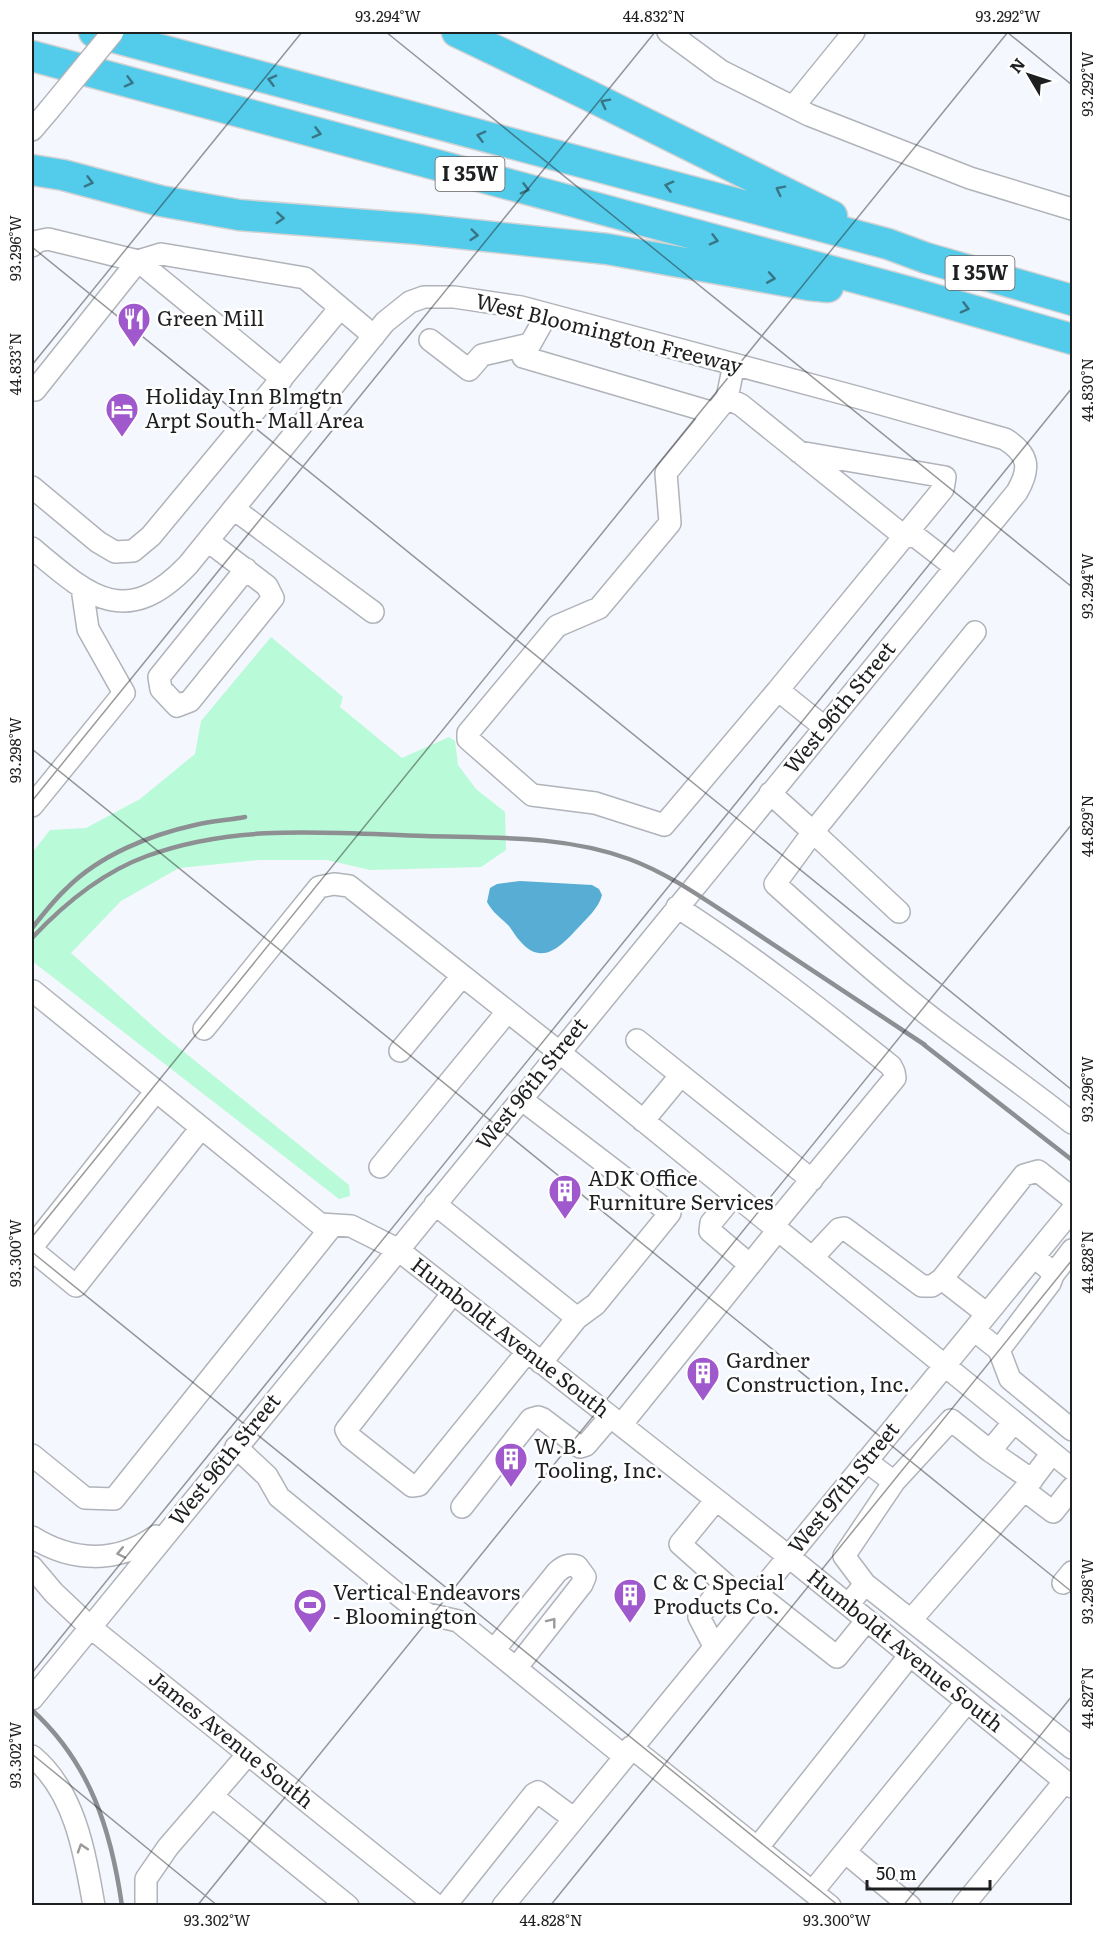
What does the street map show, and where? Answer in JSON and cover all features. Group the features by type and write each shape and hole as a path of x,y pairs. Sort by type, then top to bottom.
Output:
{"highway":[{"name":"I 35W","path":"94,32 888,244 926,258 1072,300"},
{"path":"457,32 888,244"},
{"name":"I 35W","path":"32,56 909,292 1072,339"},
{"path":"32,170 63,175 161,201 239,215 418,229 607,249 808,285 909,292"}],"street":[{"path":"32,130 113,32"},
{"path":"668,32 721,71 809,115 970,178 1072,209"},
{"path":"793,107 854,32"},
{"path":"32,246 48,239 138,261 282,379"},
{"path":"33,391 138,261 161,254 305,278 374,336"},
{"name":"West Bloomington Freeway","path":"32,548 82,588 102,598 116,601 132,600 145,597 161,589 175,579 208,541 396,311 424,297 484,301 547,314 1005,439 1018,448 1024,456 1026,466"},
{"path":"32,487 98,542 115,552 133,551 151,536 340,308"},
{"path":"547,314 523,357 720,406 741,405 905,537 915,536 955,567"},
{"path":"430,340 469,370 482,354 530,344"},
{"path":"734,364 720,406 666,473 670,523 598,608 557,626 468,733 468,739 531,795 595,803 664,825 943,489 945,477 799,452"},
{"name":"West 96th Street","path":"32,1700 171,1526 1017,492 1026,474 1026,466"},
{"path":"234,509 374,612"},
{"path":"208,541 246,569 267,586 273,598 190,701 177,706 161,689 159,677 246,569"},
{"path":"32,806 124,693 88,629 82,588"},
{"path":"975,632 813,832 775,884 850,951 932,1018 1022,1082 1072,1123"},
{"path":"778,690 824,727"},
{"path":"770,793 899,912"},
{"path":"204,1029 319,887 334,884 349,886 643,1120 1044,1446 1072,1473 1053,1512 990,1450 951,1420 894,1482 844,1556 865,1584 1072,1748"},
{"path":"462,1507 531,1419 538,1417 543,1419 580,1447 586,1445 615,1421 750,1265 812,1180 895,1078 891,1066 792,987 721,935 677,907"},
{"path":"400,1051 462,976"},
{"name":"Humboldt Avenue South","path":"32,993 33,991 320,1224 351,1227 397,1250 788,1556 1069,1784"},
{"path":"380,1167 507,1012"},
{"path":"637,1040 812,1180"},
{"path":"643,1120 681,1075"},
{"path":"156,1091 32,1249 76,1286 201,1128"},
{"path":"453,1293 346,1430 350,1437 412,1486 419,1485 534,1357 596,1304 670,1213 521,1099"},
{"path":"812,1258 839,1229 844,1228 922,1286 932,1286 942,1279 1024,1175 1038,1171 1072,1208"},
{"path":"734,1195 711,1223 710,1231 750,1265"},
{"path":"435,1204 577,1318"},
{"name":"West 97th Street","path":"503,1905 1072,1208"},
{"path":"32,1455 85,1498 114,1499 333,1225"},
{"path":"999,1350 1072,1250"},
{"path":"1034,1257 1053,1275"},
{"path":"942,1279 987,1314"},
{"path":"974,1330 999,1350 1010,1379 1072,1430"},
{"path":"911,1620 1028,1485 1055,1416"},
{"path":"990,1450 1014,1422"},
{"path":"236,1447 267,1476 279,1497 407,1602 428,1614 458,1621 516,1668 758,1847 830,1905"},
{"path":"866,1461 894,1482"},
{"path":"716,1500 680,1544 724,1584 753,1599 837,1657 867,1620"},
{"path":"32,1537 49,1548 68,1554 103,1556 139,1548 171,1526"},
{"path":"494,1650 557,1572 570,1564 578,1566 585,1576 582,1584 516,1668"},
{"name":"James Avenue South","path":"32,1567 54,1593 90,1627 437,1905"},
{"path":"714,1646 699,1617 724,1584"},
{"path":"848,1605 865,1584"},
{"path":"758,1847 915,1660 937,1641"},
{"path":"950,1687 966,1664"},
{"path":"987,1718 1004,1694"},
{"path":"813,1891 967,1702"},
{"path":"1017,1742 1035,1718"},
{"path":"146,1905 146,1879 168,1847 248,1754"},
{"path":"32,1756 54,1779 70,1809 87,1861 94,1905"},
{"path":"963,1905 1069,1784"},
{"path":"445,1905 534,1794 538,1792 573,1818"},
{"path":"212,1796 348,1905"},
{"path":"845,1852 910,1905"}],"green space":[{"path":"271,637 343,697 340,707 402,758 449,737 455,741 458,765 476,789 505,812 506,850 481,867 370,870 327,860 259,860 179,868 121,901 71,953 163,1035 349,1185 350,1196 339,1199 32,961 32,853 50,830 86,828 140,799 195,754 201,721"}],"water":[{"path":"520,881 592,885 599,889 602,895 592,913 564,942 551,951 536,952 528,949 520,941 487,902 490,888 497,884"}],"railway":[{"path":"33,927 53,902 80,876 110,856 178,829 245,817"},
{"path":"32,938 70,902 115,871 147,856 215,839 250,834 320,832 528,839 554,842 604,851 644,865 674,880 925,1045"},
{"path":"923,1044 1072,1160"},
{"path":"32,1710 69,1752 95,1799 111,1850 122,1906"}],"place":[{"name":"Green Mill","path":"134,348"},
{"name":"Holiday Inn Blmgtn Arpt South- Mall Area","path":"122,438"},
{"name":"ADK Office Furniture Services","path":"565,1220"},
{"name":"Gardner Construction, Inc.","path":"703,1402"},
{"name":"W.B. Tooling, Inc.","path":"511,1488"},
{"name":"C & C Special Products Co.","path":"630,1624"},
{"name":"Vertical Endeavors - Bloomington","path":"310,1634"}]}
